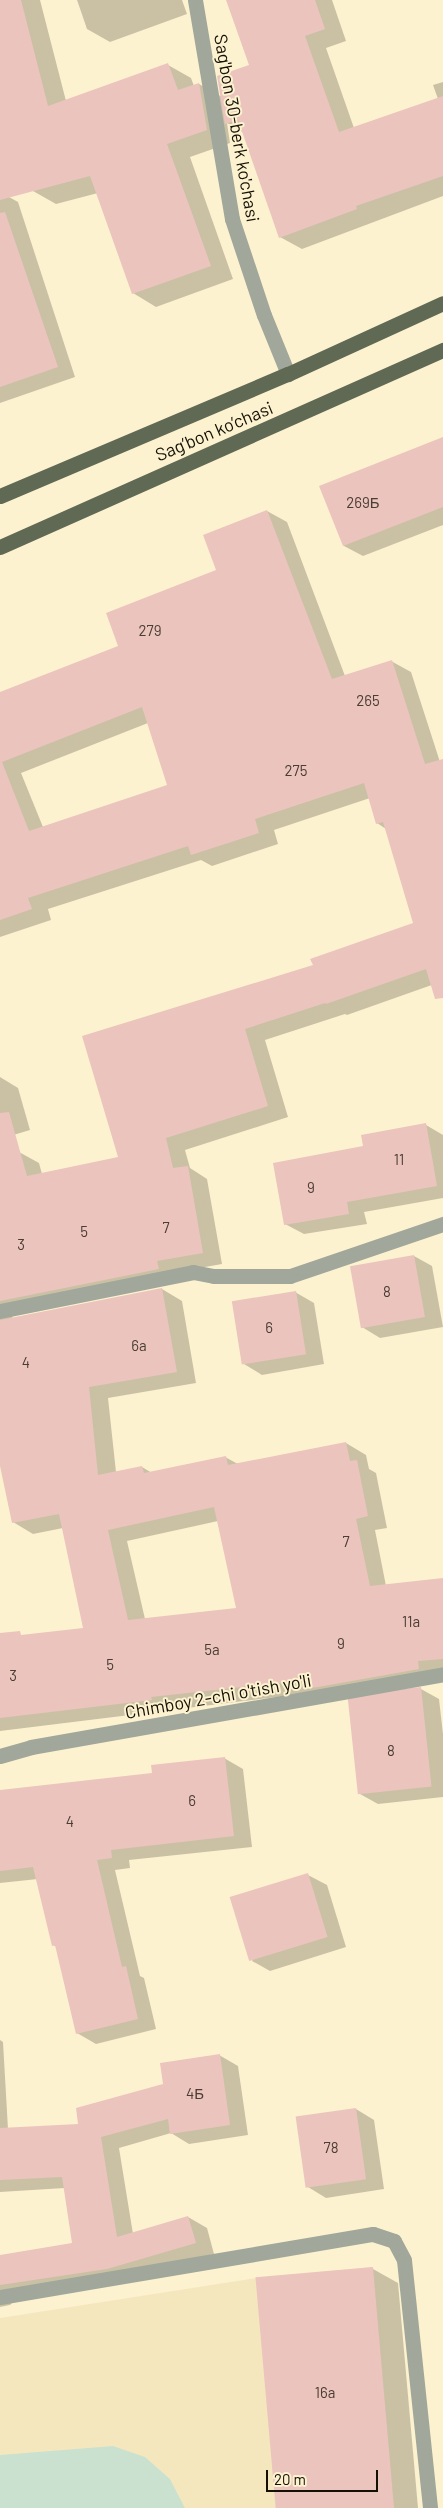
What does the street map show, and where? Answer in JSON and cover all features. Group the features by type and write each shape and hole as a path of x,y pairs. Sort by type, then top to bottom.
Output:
{"main road":[{"name":"Sag’bon ko’chasi","path":"0,496 288,374 443,303"},
{"name":"Sag’bon ko’chasi","path":"0,547 443,350"}],"street":[{"name":"Sag'bon 30-berk ko'chasi","path":"195,0 232,219 264,315 288,374"},
{"path":"0,1311 192,1272 214,1276 290,1276 443,1224"},
{"name":"Chimboy 2-chi o'tish yo'li","path":"0,1756 31,1747 443,1674"},
{"path":"0,2297 373,2234 394,2241 404,2260 430,2508"}],"shaded area":[{"path":"373,2267 394,2508 0,2508 0,2318 256,2278"}],"green space":[{"path":"113,2446 145,2457 170,2479 185,2508 0,2508 0,2455"}],"building":[{"path":"0,0 21,0 48,106 168,63 178,90 199,83 207,130 167,144 211,266 132,294 90,176 0,200"},
{"path":"226,0 315,0 325,29 305,36 339,132 443,96 443,176 356,206 357,209 279,238 238,120 225,124 217,76 249,65"},
{"path":"5,212 58,367 0,387 0,213"},
{"path":"443,437 443,507 343,546 319,486"},
{"path":"267,510 332,679 392,660 425,764 443,759 443,998 435,999 426,969 326,1004 245,1029 268,1106 166,1138 173,1168 188,1166 203,1253 157,1261 159,1269 0,1301 0,1113 9,1112 27,1176 118,1157 82,1036 313,965 310,959 413,923 383,822 376,824 364,783 255,819 259,833 191,855 188,846 28,898 32,909 0,920 0,692 118,646 106,613 216,570 203,535","holes":["142,707 167,785 29,831 2,762"]},
{"path":"426,1123 437,1186 347,1202 349,1214 284,1225 273,1163 363,1146 361,1135"},
{"path":"414,1255 425,1317 361,1328 350,1266"},
{"path":"162,1288 177,1372 89,1387 98,1475 142,1466 144,1473 226,1456 228,1465 346,1442 350,1461 357,1460 368,1516 356,1519 370,1586 443,1578 443,1659 418,1661 419,1669 318,1687 308,1688 307,1680 151,1697 152,1700 0,1718 0,1633 20,1631 21,1635 83,1628 59,1514 12,1523 0,1466 0,1320","holes":["214,1507 236,1608 128,1620 108,1530"]},
{"path":"296,1291 306,1354 242,1364 232,1301"},
{"path":"421,1687 431,1786 358,1794 347,1695"},
{"path":"225,1757 234,1836 111,1850 112,1858 97,1860 122,1967 126,1966 138,2019 76,2034 55,1945 52,1946 33,1867 0,1871 0,1790 152,1773 151,1765"},
{"path":"308,1873 328,1937 249,1961 230,1897"},
{"path":"220,2054 230,2125 170,2134 168,2119 101,2137 117,2237 188,2216 196,2243 107,2269 0,2285 0,2255 72,2243 62,2177 0,2180 0,2128 78,2124 76,2108 163,2084 160,2063"},
{"path":"356,2108 366,2179 306,2188 296,2116"},
{"path":"373,2267 394,2508 276,2508 255,2277"}]}
